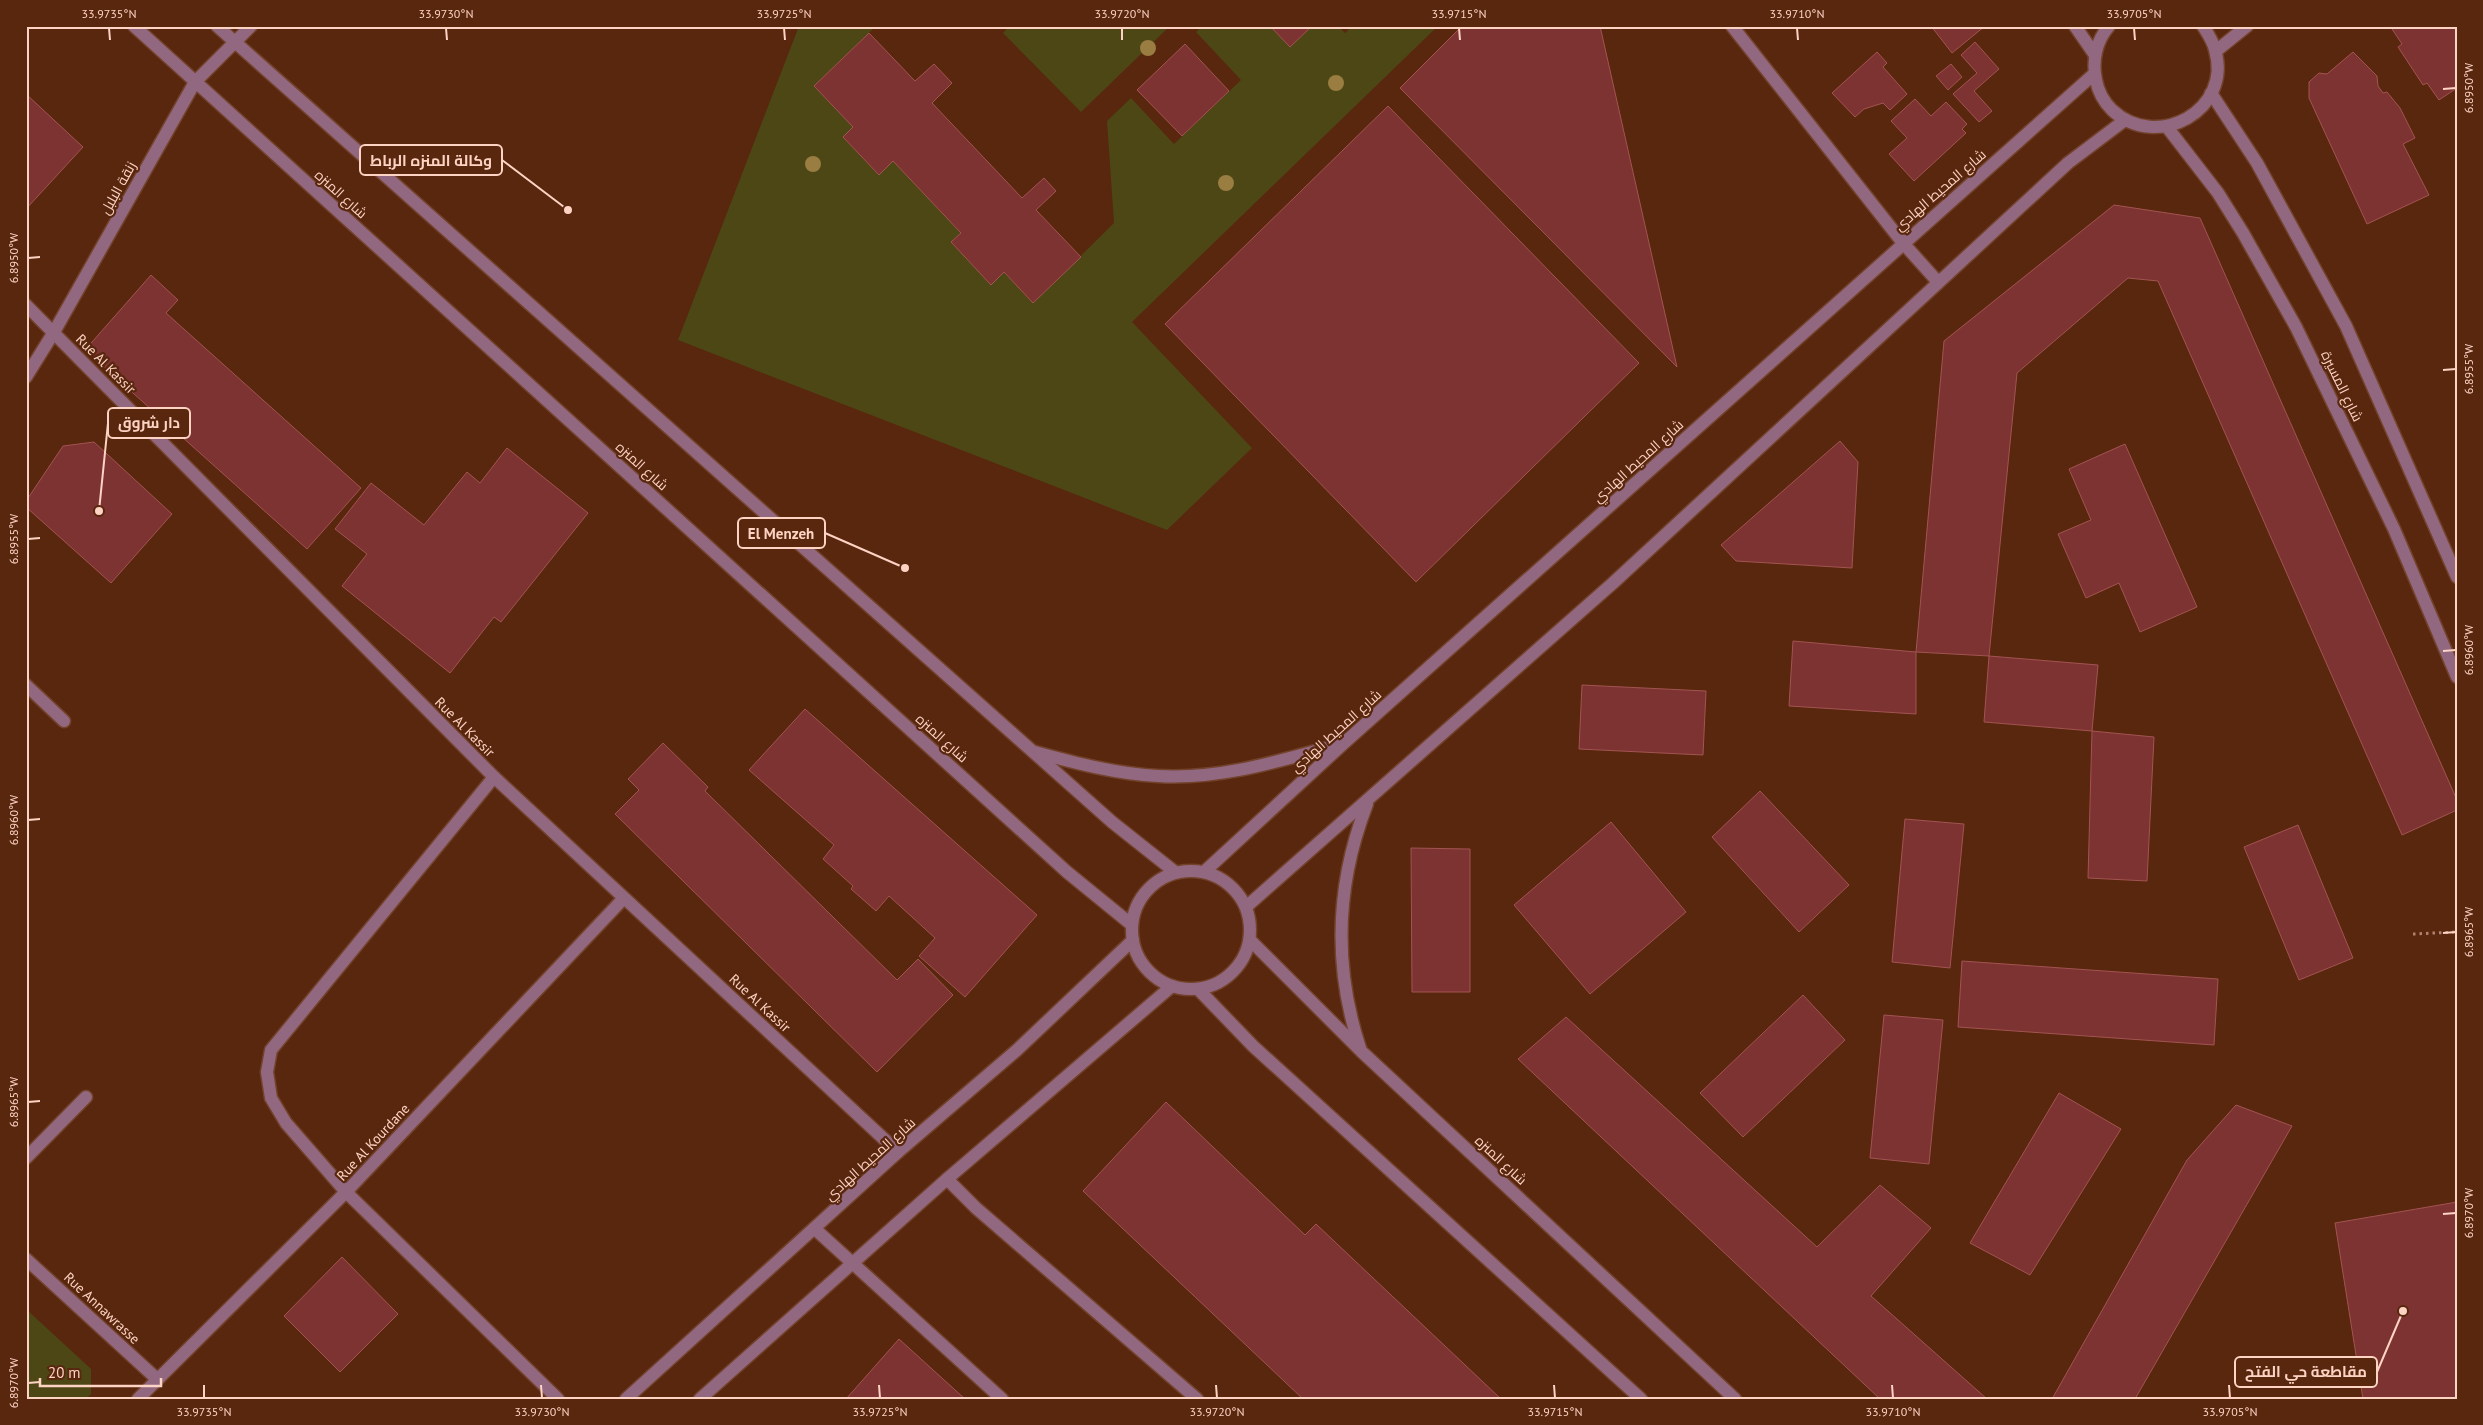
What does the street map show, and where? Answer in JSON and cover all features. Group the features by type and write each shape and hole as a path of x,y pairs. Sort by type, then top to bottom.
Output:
{"street":[{"name":"شارع المنزه","path":"134,26 1060,866 1132,925"},
{"path":"217,26 1112,822 1175,872"},
{"name":"زنقة البلبل","path":"26,377 54,332 195,82 233,41 251,26"},
{"path":"1732,26 1903,243 1938,282"},
{"path":"2075,26 2095,54"},
{"path":"2109,26 2099,42 2095,54 2094,74 2096,85 2107,105 2125,120 2152,128 2167,127 2181,123 2193,115 2211,93 2217,65 2216,51 2203,26"},
{"path":"2216,51 2247,26"},
{"name":"شارع المحيط الهادي","path":"1204,872 1344,743 2094,74"},
{"name":"شارع المسيرة","path":"2211,93 2257,163 2346,326 2457,577"},
{"path":"1246,907 1369,801 1649,551 2068,163 2125,120"},
{"name":"شارع المسيرة","path":"2167,127 2218,193 2296,327 2394,529 2457,677"},
{"name":"Rue Al Kassir","path":"26,305 494,778 898,1152"},
{"path":"26,685 64,721"},
{"path":"1033,752 1117,771 1159,776 1185,776 1233,771 1299,756 1344,743"},
{"path":"494,778 271,1050 267,1072 271,1098 286,1123 346,1192 558,1399"},
{"path":"1360,1050 1346,996 1340,934 1342,899 1348,866 1356,832 1369,801"},
{"path":"1195,870 1214,874 1232,885 1246,907 1250,919 1250,940 1244,958 1232,973 1221,982 1198,989 1178,988 1160,981 1145,968 1136,951 1133,940 1132,925 1134,912 1143,894 1158,880 1175,872 1195,870"},
{"name":"Rue Al Kourdane","path":"138,1399 346,1192 624,898"},
{"name":"شارع المحيط الهادي","path":"626,1399 898,1152 1018,1050 1133,940"},
{"name":"شارع المنزه","path":"1250,940 1360,1050 1735,1399"},
{"path":"700,1399 947,1179 1172,986"},
{"path":"1198,989 1254,1046 1641,1399"},
{"path":"26,1158 86,1097"},
{"path":"947,1179 976,1208 1197,1399"},
{"path":"814,1229 1002,1399"},
{"name":"Rue Annawrasse","path":"26,1258 157,1379"}],"path":[{"path":"2413,934 2457,932"}],"shaded area":[{"path":"799,26 876,26 814,86 853,127 843,137 878,174 893,161 961,233 951,242 991,285 1004,272 1033,303 1114,223 1107,121 1131,98 1174,144 1241,80 1196,32 1203,26 1270,26 1290,47 1312,26 1338,26 1345,33 1352,26 1438,26 1132,322 1252,448 1167,530 678,340"},
{"path":"1010,26 1170,26 1081,112 1003,33"},
{"path":"26,1309 91,1369 91,1394 86,1399 26,1399"}],"building":[{"path":"1270,26 1312,26 1290,47"},
{"path":"1462,26 1600,26 1677,367 1400,88"},
{"path":"1931,26 1985,26 1952,53"},
{"path":"2390,26 2457,26 2457,88 2439,100 2427,83 2423,85 2398,47 2402,44"},
{"path":"869,33 915,81 934,64 952,83 932,103 1022,198 1044,178 1056,191 1036,210 1081,257 1033,303 1004,272 991,285 951,242 961,233 893,161 879,175 843,137 853,127 814,86"},
{"path":"1975,42 1999,69 1974,91 1992,111 1979,122 1953,94 1977,73 1961,55"},
{"path":"1185,44 1229,91 1182,136 1137,90"},
{"path":"1877,52 1887,63 1883,67 1907,94 1890,110 1883,103 1864,109 1855,117 1832,93"},
{"path":"2353,52 2377,76 2378,86 2383,93 2387,92 2400,108 2415,138 2403,144 2429,195 2367,224 2309,98 2309,82 2319,73 2327,74"},
{"path":"1951,64 1962,77 1948,90 1936,76"},
{"path":"26,94 83,147 26,209"},
{"path":"1915,99 1931,116 1946,102 1967,124 1962,129 1966,133 1914,181 1889,154 1907,138 1891,121"},
{"path":"1388,106 1639,363 1416,582 1165,324"},
{"path":"2114,205 2200,218 2457,800 2457,810 2402,835 2158,281 2128,278 2017,373 1989,656 1916,652 1944,341"},
{"path":"151,275 178,300 166,313 361,488 307,549 85,350"},
{"path":"1840,441 1858,462 1852,568 1736,561 1721,545"},
{"path":"94,442 172,514 111,583 26,507 26,501 63,446"},
{"path":"2125,444 2197,607 2140,632 2119,583 2086,598 2058,534 2091,520 2069,469"},
{"path":"507,448 588,513 501,622 494,617 450,673 342,586 367,554 335,529 371,483 424,525 467,472 480,483"},
{"path":"1793,641 1916,652 1916,714 1789,706"},
{"path":"1989,656 2098,665 2092,731 1984,722"},
{"path":"1582,685 1706,691 1703,755 1579,749"},
{"path":"805,709 1037,915 965,997 919,956 935,938 889,896 876,911 851,889 853,886 823,859 834,845 749,770"},
{"path":"2092,731 2154,737 2147,881 2088,878"},
{"path":"663,743 708,787 705,791 897,980 918,959 953,995 877,1072 615,814 639,790 628,779"},
{"path":"1760,791 1849,885 1799,932 1712,837"},
{"path":"1905,819 1964,824 1950,968 1892,962"},
{"path":"1611,822 1686,912 1590,994 1514,905"},
{"path":"2298,825 2353,958 2299,980 2244,847"},
{"path":"1411,848 1470,849 1470,992 1412,992"},
{"path":"1962,961 2218,979 2214,1045 1958,1027"},
{"path":"1803,995 1845,1040 1743,1137 1700,1093"},
{"path":"1884,1015 1943,1020 1929,1164 1870,1158"},
{"path":"1566,1017 1817,1247 1880,1185 1931,1228 1871,1296 1987,1399 1880,1399 1518,1059"},
{"path":"2059,1093 2121,1129 2030,1275 1970,1243"},
{"path":"1166,1102 1305,1235 1316,1224 1501,1399 1303,1399 1083,1191"},
{"path":"2236,1105 2292,1126 2135,1399 2052,1399 2187,1160"},
{"path":"2457,1202 2457,1399 2363,1399 2335,1223"},
{"path":"342,1257 398,1314 340,1372 284,1316"},
{"path":"899,1339 965,1399 846,1399"}],"place":[{"name":"وكالة المنزه الرباط","path":"568,210"},
{"name":"دار شروق","path":"99,511"},
{"name":"El Menzeh","path":"905,568"},
{"name":"مقاطعة حي الفتح","path":"2403,1311"}]}
